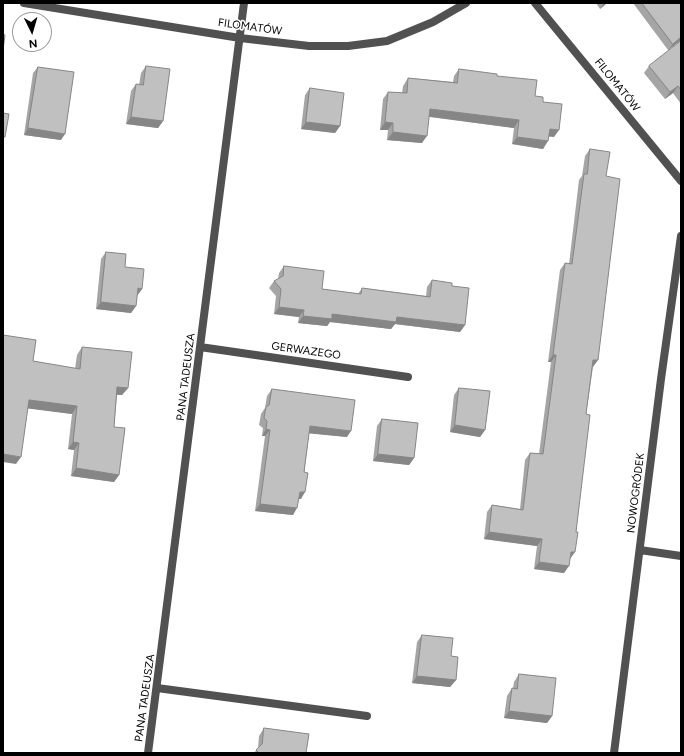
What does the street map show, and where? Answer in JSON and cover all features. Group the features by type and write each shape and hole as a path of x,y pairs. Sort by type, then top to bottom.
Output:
{"street":[{"name":"FILOMATÓW","path":"24,3 240,38 309,46 348,46 387,41 434,22 466,3"},
{"name":"PANA TADEUSZA","path":"148,753 244,3"},
{"name":"FILOMATÓW","path":"535,3 681,181"},
{"name":"NOWOGRÓDEK","path":"614,753 681,236"},
{"name":"GERWAZEGO","path":"200,347 408,377"},
{"path":"640,550 681,556"},
{"path":"157,688 367,716"}],"building":[{"path":"642,3 681,3 681,37 673,44"},
{"path":"3,34 5,35 3,50"},
{"path":"681,41 681,90 678,86 670,92 649,66"},
{"path":"146,66 170,69 163,121 131,117 136,84 143,85"},
{"path":"38,67 74,72 65,134 28,128"},
{"path":"459,69 497,74 497,76 537,80 535,96 543,97 543,102 562,104 559,130 550,129 548,141 517,137 519,120 430,109 427,136 393,132 393,123 385,122 388,92 407,93 408,78 457,83"},
{"path":"310,88 344,93 340,126 306,122"},
{"path":"3,113 9,114 5,137 3,137"},
{"path":"590,149 610,152 606,176 620,179 598,360 593,360 586,414 590,415 576,532 578,532 575,552 571,552 569,566 539,562 542,539 489,532 492,505 523,510 530,453 543,454 556,355 553,355 565,263 572,264 584,174 587,174"},
{"path":"106,252 126,254 125,267 144,269 142,289 138,288 136,306 101,302"},
{"path":"284,266 324,271 322,289 361,294 362,288 430,297 432,280 452,283 452,286 469,288 465,325 397,317 396,322 332,314 332,319 303,316 304,310 279,307 281,289 274,281 283,276"},
{"path":"3,335 36,340 33,361 80,369 82,347 132,352 128,388 117,387 114,427 125,428 119,475 76,468 79,443 73,442 77,406 29,400 21,457 3,454"},
{"path":"459,388 490,391 485,430 455,425"},
{"path":"272,389 355,400 351,431 310,426 304,472 308,473 305,492 300,492 297,508 260,504 270,430 266,429 267,421 264,418 266,407 269,405"},
{"path":"382,419 418,423 414,458 378,454"},
{"path":"422,635 453,638 451,656 458,657 456,680 417,676"},
{"path":"519,674 556,678 552,716 509,711 512,688 517,689"},
{"path":"264,728 309,734 306,753 259,753 256,750 262,744"}]}
